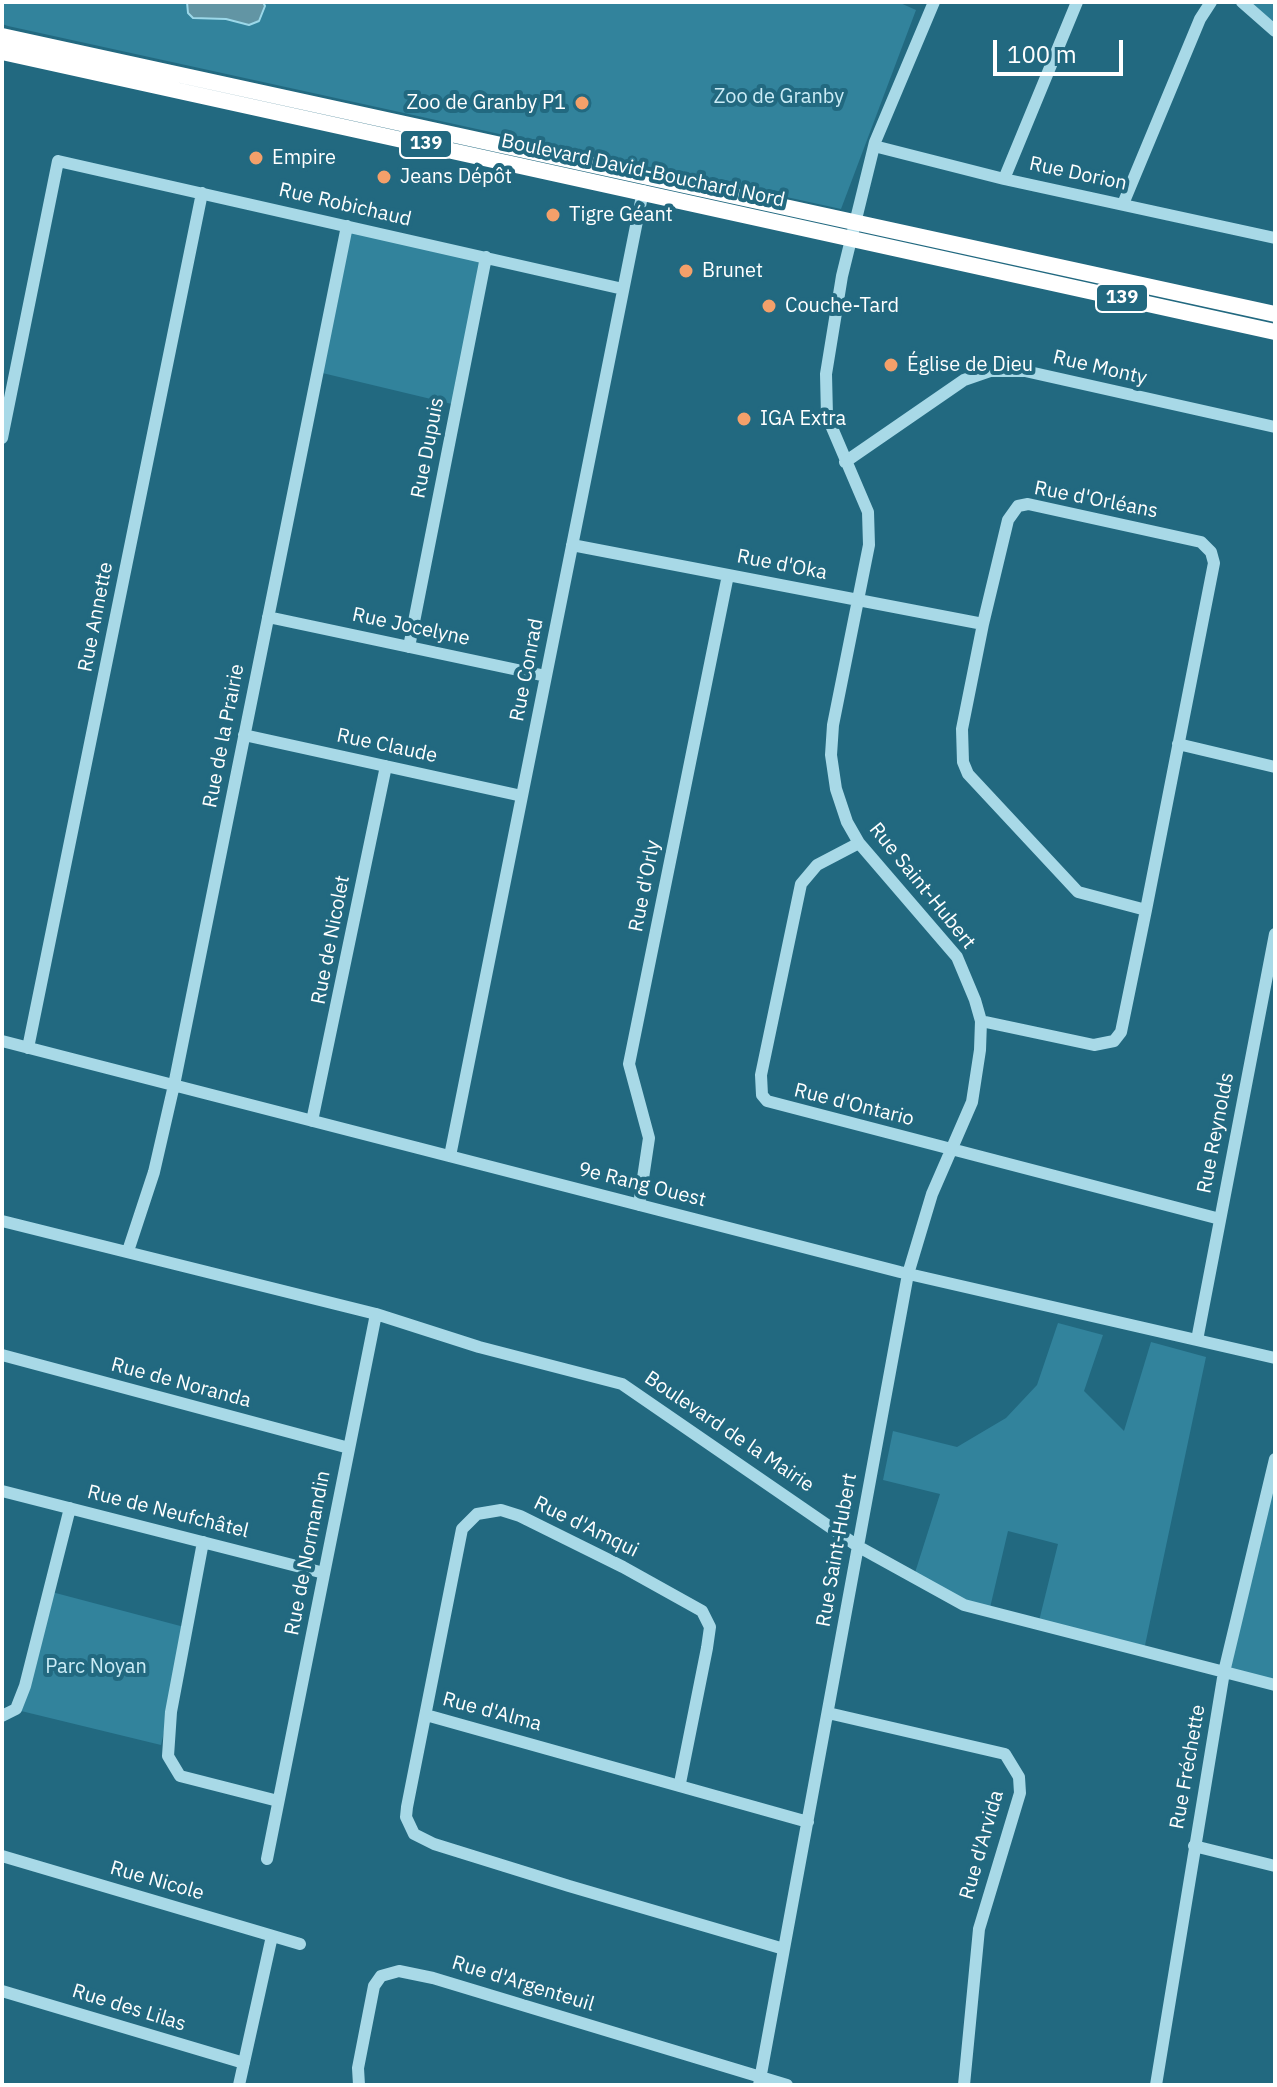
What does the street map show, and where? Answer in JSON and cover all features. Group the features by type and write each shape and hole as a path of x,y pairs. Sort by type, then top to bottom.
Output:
{"highway":[{"name":"Boulevard David-Bouchard Nord","path":"3,40 643,191 853,229 1275,314"},
{"name":"Boulevard David-Bouchard Nord","path":"3,40 646,179 1275,332"}],"street":[{"name":"Rue Saint-Hubert","path":"760,2081 908,1274 932,1194 972,1102 980,1050 981,1021 957,957 859,843 847,822 836,789 831,755 833,725 861,599 869,545 868,512 831,431 825,396 831,337 874,146 934,2"},
{"path":"1004,179 1077,2"},
{"path":"1123,204 1200,19 1211,2"},
{"path":"1242,2 1275,31"},
{"name":"Rue Dorion","path":"874,146 1004,179 1275,238"},
{"name":"Rue Robichaud","path":"2,438 58,161 623,289"},
{"name":"Rue Conrad","path":"450,1156 643,191"},
{"name":"Rue Annette","path":"28,1048 202,193"},
{"name":"Rue de la Prairie","path":"128,1251 154,1172 174,1085 347,226"},
{"name":"Rue Dupuis","path":"409,647 486,257"},
{"name":"Rue Monty","path":"845,462 964,380 990,371 1025,371 1275,427"},
{"name":"Rue d'Orléans","path":"981,1021 1094,1045 1114,1041 1121,1032 1125,1016 1146,910 1178,744 1214,563 1211,552 1201,542 1028,504 1018,506 1008,520 983,624 962,729 963,762 968,774 1078,892 1146,910"},
{"name":"Rue d'Oka","path":"572,545 983,624"},
{"name":"Rue d'Orly","path":"639,1205 649,1138 629,1064 728,575"},
{"name":"Rue Jocelyne","path":"268,617 546,676"},
{"name":"Rue Claude","path":"244,735 522,796"},
{"path":"1178,744 1275,767"},
{"name":"Rue de Nicolet","path":"312,1121 386,766"},
{"name":"Rue d'Ontario","path":"859,843 817,865 801,884 761,1075 762,1095 776,1107 1220,1219"},
{"name":"Rue Reynolds","path":"1197,1340 1275,934"},
{"name":"9e Rang Ouest","path":"2,1041 908,1274 1275,1358"},
{"name":"Boulevard de la Mairie","path":"2,1221 376,1314 479,1347 622,1384 859,1547 964,1605 1275,1685"},
{"name":"Rue de Normandin","path":"267,1859 376,1314"},
{"name":"Rue de Noranda","path":"2,1355 349,1448"},
{"name":"Rue Fréchette","path":"1156,2085 1224,1672 1275,1459"},
{"name":"Rue de Neufchâtel","path":"2,1491 324,1573"},
{"path":"2,1716 16,1709 25,1686 70,1508"},
{"name":"Rue d'Amqui","path":"426,1715 462,1529 484,1510 501,1510 623,1567 702,1611 710,1627 680,1783"},
{"path":"203,1542 171,1712 168,1756 180,1776 278,1801"},
{"name":"Rue d'Arvida","path":"828,1713 1005,1754 1019,1777 1020,1793 979,1929 964,2085"},
{"name":"Rue d'Alma","path":"784,1949 434,1844 414,1834 406,1817 407,1807 426,1715 680,1783 808,1822"},
{"path":"1194,1846 1275,1866"},
{"name":"Rue Nicole","path":"2,1856 300,1944"},
{"path":"239,2085 272,1936"},
{"name":"Rue d'Argenteuil","path":"359,2085 358,2068 374,1986 381,1976 399,1971 433,1978 760,2081"},
{"name":"Rue des Lilas","path":"2,1991 244,2063"},
{"path":"760,2081 787,2085"}],"green space":[{"name":"Zoo de Granby","path":"2,2 898,2 916,10 841,209 8,26 2,24"},
{"path":"1236,2 1275,2 1275,34"},
{"path":"342,228 485,263 456,405 314,371"},
{"path":"1058,1323 1103,1335 1084,1391 1124,1431 1151,1342 1206,1357 1144,1650 1038,1625 1058,1544 1008,1531 989,1612 913,1579 940,1494 883,1480 893,1431 957,1447 1006,1418 1037,1385"},
{"path":"1275,1459 1275,1685 1224,1672"},
{"name":"Parc Noyan","path":"48,1591 188,1628 161,1745 17,1710"}],"shaded area":[{"path":"187,2 263,2 265,6 259,21 249,25 226,19 193,18 188,13"}],"place":[{"name":"Zoo de Granby P1","path":"582,103"},
{"name":"Empire","path":"256,158"},
{"name":"Jeans Dépôt","path":"384,177"},
{"name":"Tigre Géant","path":"553,215"},
{"name":"Brunet","path":"686,271"},
{"name":"Couche-Tard","path":"769,306"},
{"name":"Église de Dieu","path":"891,365"},
{"name":"IGA Extra","path":"744,419"}]}
